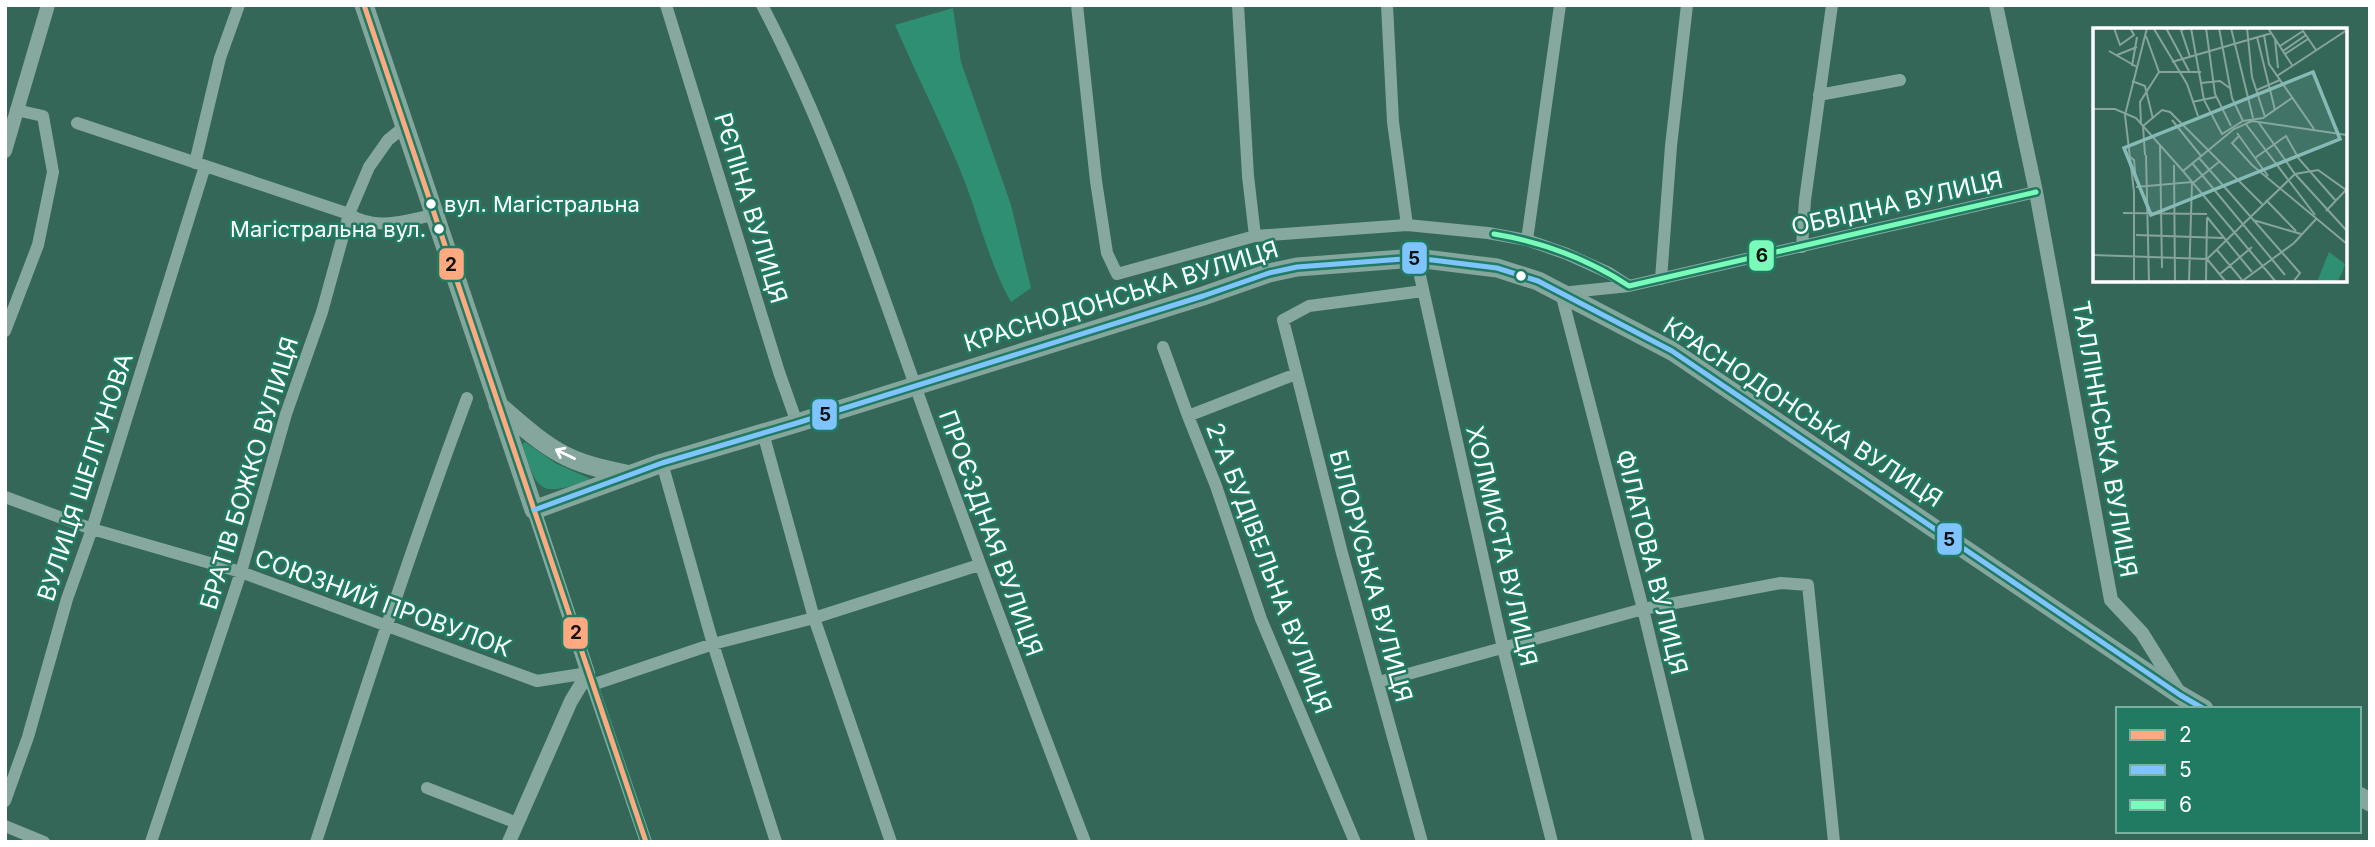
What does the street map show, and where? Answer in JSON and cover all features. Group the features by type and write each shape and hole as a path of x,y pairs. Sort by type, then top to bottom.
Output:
{"main road":[{"path":"364,5 534,510"},
{"name":"КРАСНОДОНСЬКА ВУЛИЦЯ","path":"534,510 662,463 1203,296 1269,273 1297,267 1416,258 1497,268 1538,281 1672,351 2201,707"},
{"path":"498,404 532,434 562,454 630,475"}],"street":[{"path":"5,151 48,5"},
{"name":"ВУЛИЦЯ ШЕЛГУНОВА","path":"5,801 28,737 68,599 92,529 200,164 220,58 239,5"},
{"name":"РЄПІНА ВУЛИЦЯ","path":"666,5 797,423"},
{"name":"ПРОЄЗДНАЯ ВУЛИЦЯ","path":"762,5 790,59 835,166 979,565 1085,842"},
{"path":"1077,5 1107,253 1117,274 1255,236 1407,225 1488,233 1527,240 1578,259 1609,273 1629,286"},
{"path":"1238,5 1248,176 1255,236"},
{"path":"1387,5 1393,122 1407,225"},
{"path":"1527,240 1560,5"},
{"path":"1661,279 1671,146 1688,5"},
{"path":"1802,247 1805,200 1832,5"},
{"name":"ТАЛЛІННСЬКА ВУЛИЦЯ","path":"1996,5 2036,192 2111,600 2142,633 2180,695"},
{"path":"1819,95 1900,80"},
{"path":"5,331 38,245 54,172 43,116 16,110"},
{"path":"77,123 349,214 361,221 382,225 433,215"},
{"name":"БРАТІВ БОЖКО ВУЛИЦЯ","path":"151,842 241,572 286,414 322,312 349,214 369,167 388,140 404,127"},
{"name":"ОБВІДНА ВУЛИЦЯ","path":"1561,293 1629,286 2036,192"},
{"name":"ХОЛМИСТА ВУЛИЦЯ","path":"1416,258 1503,648 1552,842"},
{"name":"БІЛОРУСЬКА ВУЛИЦЯ","path":"1422,842 1342,553 1283,320 1309,306 1423,291"},
{"name":"ФІЛАТОВА ВУЛИЦЯ","path":"1561,293 1643,609 1699,842"},
{"path":"1163,347 1188,416"},
{"name":"2-А БУДІВЕЛЬНА ВУЛИЦЯ","path":"1296,374 1188,416 1216,486 1261,619 1355,842"},
{"path":"316,842 385,626 467,398"},
{"path":"763,433 814,618 891,842"},
{"path":"662,463 713,644 776,842"},
{"name":"СОЮЗНИЙ ПРОВУЛОК","path":"5,497 92,529 241,572 537,681 590,679 814,618 979,565"},
{"path":"534,510 646,842"},
{"path":"1379,682 1643,609 1781,583 1808,585 1834,842"},
{"path":"509,842 571,701 590,679"},
{"path":"427,788 517,823"},
{"path":"5,826 44,842"}],"green space":[{"path":"953,8 961,62 1011,205 1031,288 1011,302 991,258 957,162 895,25"},
{"path":"525,442 555,463 593,480 562,488 544,488 533,474 522,444"}],"transit line":[{"name":"2","path":"364,5 646,842"},
{"name":"6","path":"1494,234 1564,253 1629,286 2036,192"},
{"name":"5","path":"534,510 662,463 1203,296 1269,273 1297,267 1416,258 1497,268 1538,281 1672,351 2201,707"}],"place":[{"name":"вул. Магістральна","path":"431,204"},
{"name":"Магістральна вул.","path":"439,229"}]}
